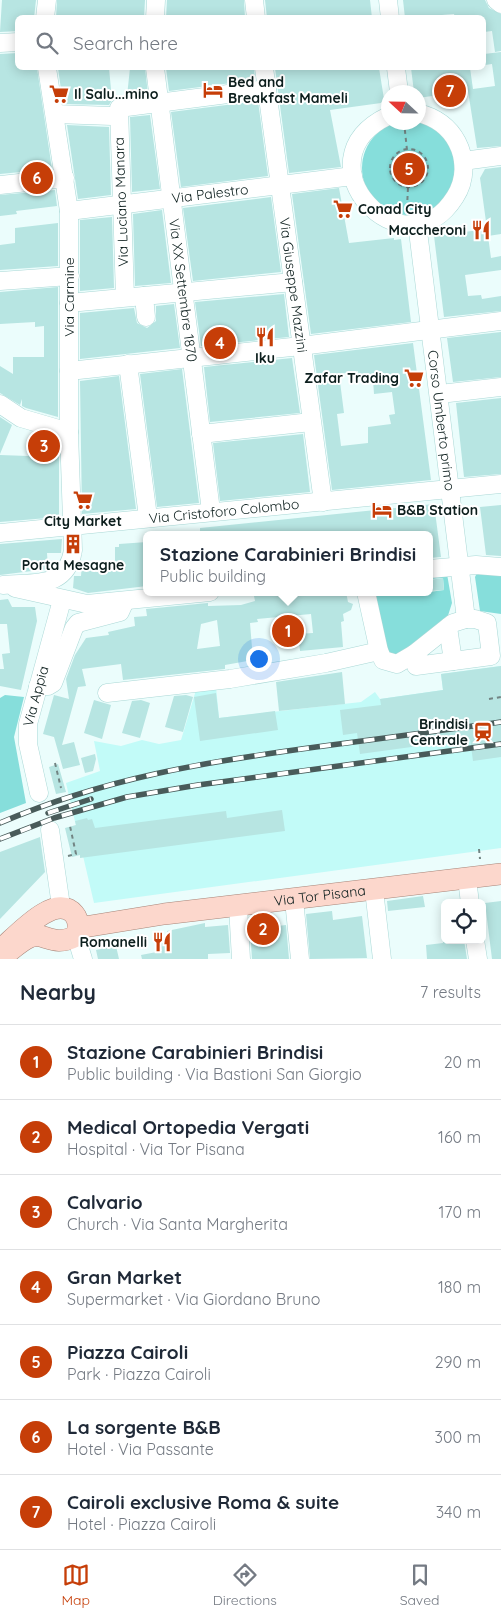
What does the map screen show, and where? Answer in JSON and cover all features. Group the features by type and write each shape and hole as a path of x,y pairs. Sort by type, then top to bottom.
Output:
{"main road":[{"name":"Via Tor Pisana","path":"0,959 30,937 38,936 62,942 77,932 164,914 501,874"},
{"path":"0,950 50,908 61,906 73,913 77,932"}],"street":[{"path":"44,15 47,0"},
{"path":"155,15 156,0"},
{"path":"254,0 256,15"},
{"path":"388,0 390,15"},
{"path":"496,0 501,4"},
{"path":"0,43 15,42"},
{"name":"Via Carmine","path":"47,70 69,211 69,432 72,528"},
{"name":"Via XX Settembre 1870","path":"155,70 211,511"},
{"name":"Via Giuseppe Mazzini","path":"264,70 322,502"},
{"path":"396,70 398,85"},
{"path":"55,114 116,112 267,89"},
{"name":"Via Luciano Manara","path":"116,112 125,297"},
{"path":"381,120 370,127 363,136 354,157 353,176 360,196 377,214 392,221 412,216 434,217 453,200 461,185 463,161 461,150 452,133 438,121 426,116"},
{"path":"463,161 501,156"},
{"name":"Via Palestro","path":"69,211 353,176"},
{"path":"0,184 65,178"},
{"name":"Corso Umberto primo","path":"412,216 440,394 449,491 466,619"},
{"path":"0,281 70,276"},
{"path":"69,303 293,282"},
{"path":"144,296 146,318"},
{"path":"69,370 301,346 501,322"},
{"path":"128,364 148,517"},
{"path":"440,394 501,387"},
{"path":"0,404 21,418 69,432"},
{"path":"201,434 311,422"},
{"name":"Via Cristoforo Colombo","path":"0,533 72,528 148,517 449,491 501,484"},
{"path":"55,593 60,577 71,564 73,550 72,528"},
{"path":"433,569 460,566 501,567"},
{"path":"2,585 55,593 87,604 172,596"},
{"name":"Via Appia","path":"39,793 28,744 28,724 38,686 55,593"},
{"path":"367,596 379,651 383,660 392,664 402,663 448,627 466,619 475,619 494,626 496,655 416,666 414,654"},
{"path":"38,686 54,684 74,628 78,623 120,612 125,601"},
{"path":"448,627 453,661"},
{"path":"107,692 230,679 326,663 379,651"},
{"path":"50,830 56,860 61,906"},
{"path":"467,879 470,899"},
{"path":"374,890 382,959"},
{"path":"294,900 300,959"},
{"path":"238,906 241,959"},
{"path":"77,932 83,959"},
{"path":"476,944 478,959"}],"path":[{"path":"405,130 407,150"},
{"path":"407,150 416,151 422,155 428,168 423,181 417,186 408,187 397,182 391,169 394,157 407,150"},
{"path":"408,187 412,216"},
{"path":"489,699 501,697"},
{"path":"55,763 61,788"},
{"path":"56,860 76,854 70,826"}],"shaded area":[{"path":"427,124 448,142 453,150 456,168 453,186 442,201 427,212 409,215 391,212 376,201 365,186 362,168 365,150 382,130 426,130"},
{"path":"409,155 418,159 422,168 418,177 409,181 400,177 396,168 400,159"},
{"path":"477,573 501,574 501,614 480,611 475,577"},
{"path":"447,574 452,603 445,625 424,636 390,661 374,596 433,596 433,591 444,590 443,578 433,579 433,576"},
{"path":"501,666 501,848 94,903 66,783 100,771 94,741 121,746 142,740 159,744 181,740 196,690 216,687 219,718 361,702 375,692 380,699 443,690 441,674"},
{"path":"5,695 24,697 14,737 26,803 0,813 0,698"}],"building":[{"path":"2,0 36,0 34,15 15,15 15,31 0,32"},
{"path":"57,0 145,0 144,15 56,15"},
{"path":"167,0 244,0 245,15 166,15"},
{"path":"265,0 370,0 372,15 267,15"},
{"path":"403,0 485,0 489,8 501,14 501,51 495,52 492,31 486,32 486,15 405,15"},
{"path":"501,52 501,146 477,148 468,91 426,97 426,85 413,85 411,70 470,70 473,89 495,86 492,64 486,65 486,54"},
{"path":"15,53 15,70 37,70 52,169 0,174 0,54"},
{"path":"58,70 109,70 112,100 109,105 63,104"},
{"path":"130,70 145,70 148,94 127,96"},
{"path":"166,70 254,70 255,80 169,91"},
{"path":"275,70 379,70 382,85 381,103 330,110 341,167 289,173"},
{"path":"258,101 268,176 181,187 171,112"},
{"path":"150,115 160,189 132,192 130,117"},
{"path":"67,125 109,127 111,195 78,199"},
{"path":"501,167 501,234 488,236 491,258 501,256 501,270 465,275 468,296 481,295 482,299 501,296 501,311 444,317 434,236 487,229 480,178 485,169"},
{"path":"339,188 349,243 394,238 394,240 401,239 411,322 311,334 292,194"},
{"path":"55,190 57,206 16,211 17,214 0,216 0,195"},
{"path":"271,197 281,272 193,281 183,208"},
{"path":"162,210 171,283 135,286 133,214"},
{"path":"112,217 114,288 80,291 80,220"},
{"path":"58,223 58,266 0,270 0,245 15,243 15,228"},
{"path":"58,287 58,417 26,408 22,406 22,399 20,405 0,393 0,366 13,374 13,357 44,357 44,326 35,327 35,322 0,324 0,292"},
{"path":"284,294 289,337 201,346 195,302"},
{"path":"174,304 180,348 80,359 80,313 134,308 137,323 147,328 156,321 156,306"},
{"path":"501,332 501,377 453,382 447,338"},
{"path":"413,343 431,480 332,490 314,355","holes":["358,371 359,381 373,380 374,394 392,392 395,414 389,415 391,424 368,427 368,443 341,446 337,414 344,413 339,374"]},
{"path":"292,358 300,413 210,422 204,367"},
{"path":"182,369 199,503 157,507 140,374"},
{"path":"119,376 136,509 82,514 80,381"},
{"path":"501,398 501,474 464,477 456,403"},
{"path":"0,417 12,425 0,454"},
{"path":"303,434 310,492 220,501 213,443"},
{"path":"43,443 59,445 59,517 0,522 0,455 28,456"},
{"path":"434,504 441,557 433,558 433,531 200,531 200,528"},
{"path":"501,505 501,556 486,555 480,507"},
{"path":"62,539 61,553 47,553 48,569 0,575 0,544"},
{"path":"143,542 143,586 88,593 73,588 74,576 81,576 82,563 115,563 115,547 119,547 119,544"},
{"path":"443,578 444,590 433,591 433,579"},
{"path":"254,596 347,596 348,602 353,604 351,610 343,614 344,621 341,622 343,647 300,651 298,634 313,633 311,614 257,619 258,622 250,623 253,660 225,665 225,669 123,680 121,664 82,669 86,686 78,687 62,745 74,742 80,765 63,769 54,737 43,734 54,695 69,699 66,679 75,655 86,638 109,635 108,632 135,626 134,617 147,616 146,609 208,603 208,606 241,605 255,601","holes":["217,620 220,646 197,649 201,624"]},
{"path":"8,599 12,607 35,607 37,621 21,690 0,686 0,669 4,669 2,654 10,653 7,624 0,624 0,600"},
{"path":"501,666 501,757 473,761 470,739 360,754 357,733 343,735 340,710 381,705 380,699 443,690 441,674"},
{"path":"342,672 345,704 279,711 276,682"},
{"path":"216,693 219,718 275,711 278,730 200,741 194,697"},
{"path":"186,695 193,697 183,732 165,727 174,696"},
{"path":"94,700 111,705 102,739 84,733"},
{"path":"141,700 150,703 140,738 122,733 132,701"},
{"path":"95,754 96,759 93,771 85,773 81,758"},
{"path":"58,764 66,792 56,794 49,767"},
{"path":"282,810 285,831 80,858 80,855 72,857 65,828 76,825 75,821 87,818 88,820 92,819 95,828 226,811 227,818"},
{"path":"40,837 45,872 0,919 0,852"},
{"path":"423,896 425,907 388,911 387,901"},
{"path":"501,901 501,959 492,959 486,903"},
{"path":"332,911 333,920 362,916 367,958 310,959 306,914"},
{"path":"205,923 205,927 228,925 230,953 208,954 208,959 142,959 141,955 162,951 159,941 169,938 167,931"},
{"path":"286,925 289,959 252,959 250,929"},
{"path":"465,944 467,959 427,959 426,945"},
{"path":"116,946 119,959 98,959 96,950"}],"railway":[{"path":"0,823 78,794 117,783 195,766 501,722"},
{"path":"0,839 54,818 127,797 198,785 501,744"},
{"path":"48,813 91,799"}],"place":[{"name":"Bed and Breakfast Mameli","path":"213,90"},
{"name":"Cairoli exclusive Roma & suite","path":"450,91"},
{"name":"Il Salu...mino","path":"59,94"},
{"name":"Piazza Cairoli","path":"409,169"},
{"name":"La sorgente B&B","path":"37,178"},
{"name":"Conad City","path":"343,209"},
{"name":"Maccheroni","path":"481,230"},
{"name":"Iku","path":"265,337"},
{"name":"Gran Market","path":"220,343"},
{"name":"Zafar Trading","path":"414,378"},
{"name":"Calvario","path":"44,446"},
{"name":"City Market","path":"83,500"},
{"name":"B&B Station","path":"382,510"},
{"name":"Porta Mesagne","path":"73,544"},
{"name":"Stazione Carabinieri Brindisi","path":"288,631"},
{"name":"Brindisi Centrale","path":"483,732"},
{"name":"Medical Ortopedia Vergati","path":"263,929"},
{"name":"Romanelli","path":"162,942"}]}
